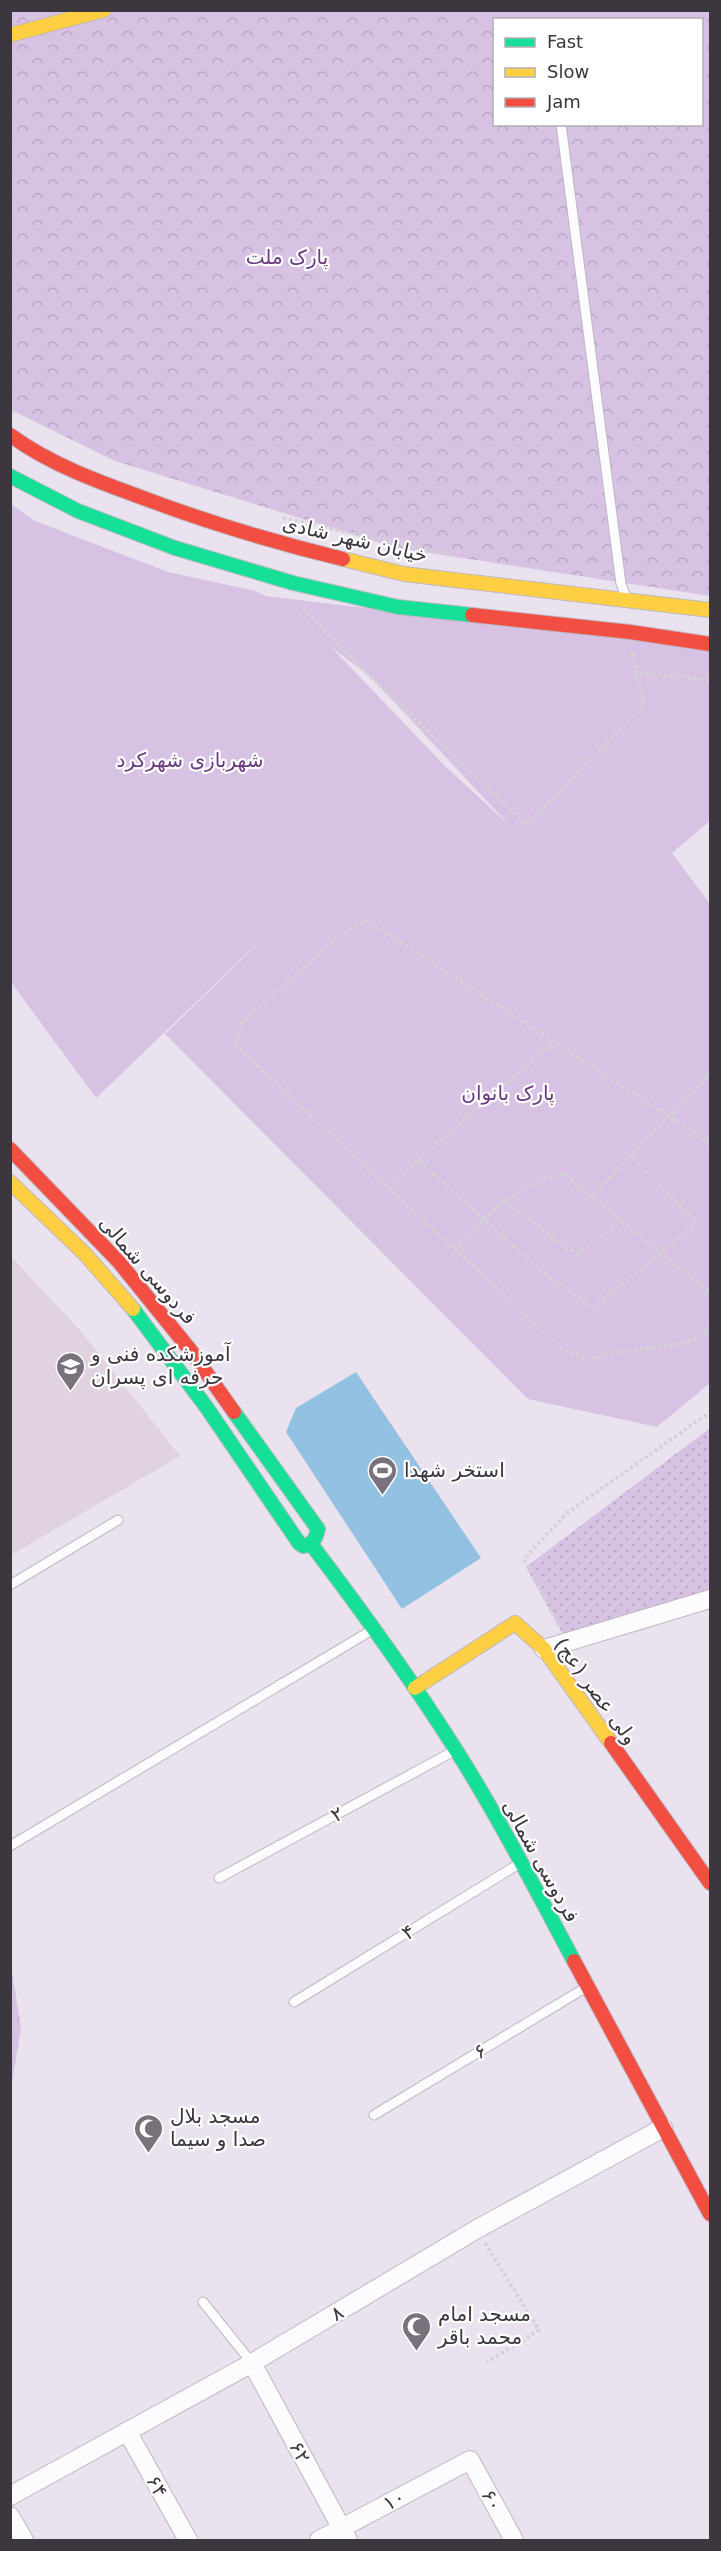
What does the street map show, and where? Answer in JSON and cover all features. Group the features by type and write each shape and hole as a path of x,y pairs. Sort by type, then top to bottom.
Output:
{"main road":[{"path":"10,35 104,10"},
{"name":"خیابان شهر شادی","path":"10,435 30,450 87,478 184,513 305,550 404,574 711,610"},
{"path":"10,476 88,515 175,548 274,578 398,607 630,632 711,644"},
{"name":"فردوسی شمالی","path":"10,1149 119,1262 191,1351 318,1529 311,1544 303,1546 299,1543 238,1450 179,1369 107,1277 10,1182"},
{"name":"فردوسی شمالی","path":"311,1544 375,1628 456,1750 522,1862 587,1988 711,2214"},
{"name":"ولی عصر (عج)","path":"415,1688 515,1623 544,1649 711,1882"}],"street":[{"path":"544,1649 711,1599"},
{"name":"۸","path":"10,2496 252,2363 477,2229 663,2128"},
{"name":"۶۲","path":"252,2363 344,2534"},
{"name":"۶۴","path":"127,2431 188,2541"},
{"name":"۱۰","path":"319,2541 344,2534 470,2460"},
{"name":"۶۰","path":"470,2460 514,2541"},
{"path":"10,2516 24,2541"}],"lane":[{"path":"561,126 621,584 627,600"},
{"path":"10,1585 118,1521"},
{"path":"10,1846 375,1628"},
{"name":"۲","path":"219,1878 456,1750"},
{"name":"۴","path":"294,2002 522,1862"},
{"name":"۶","path":"374,2115 587,1988"},
{"path":"203,2302 252,2363"}],"path":[{"path":"10,406 24,424"},
{"path":"279,517 462,557"},
{"path":"298,604 348,655 527,825 644,704 636,673 630,632"},
{"path":"636,673 711,680"},
{"path":"711,1143 366,920 337,938 241,1024 236,1046 561,1348 588,1360 617,1352 669,1346 704,1334 711,1328"},
{"path":"390,1189 418,1160 554,1042"},
{"path":"592,1196 711,1074"},
{"path":"418,1160 540,1271 593,1308 697,1223 632,1156"},
{"path":"455,1250 504,1200 546,1177 564,1174 711,1293"},
{"path":"504,1200 567,1249 579,1253 622,1221"},
{"path":"560,1629 525,1560 567,1513 711,1412"},
{"path":"477,2229 539,2330 487,2362"}],"shaded area":[{"name":"آموزشکده فنی و حرفه ای پسران","path":"11,1257 79,1329 180,1456 11,1555"}],"green space":[{"name":"پارک ملت","path":"10,11 710,11 710,596 397,548 115,461 11,410"},
{"path":"11,504 35,521 168,572 256,591 265,596 710,649 710,821 672,853 710,904 710,1383 657,1427 528,1399 165,1034 302,901 96,1098 11,982","holes":["331,647 371,677 511,827 445,766"]},
{"path":"710,1428 710,1591 563,1634 526,1567"},
{"path":"11,1965 21,2028 10,2089"}],"water":[{"name":"استخر شهدا","path":"356,1372 481,1558 402,1609 286,1432 296,1408"}],"traffic: fast":[{"path":"10,476 78,511 175,548 293,583 398,607 472,615"},
{"path":"133,1309 207,1408 299,1543 303,1546 312,1543 318,1529 234,1412"},
{"path":"311,1544 422,1697 456,1750 502,1828 574,1961"}],"traffic: slow":[{"path":"10,35 104,10"},
{"path":"343,559 404,574 710,610"},
{"path":"10,1182 85,1254 133,1309"},
{"path":"415,1688 515,1623 544,1649 611,1743"}],"traffic: jam":[{"path":"10,435 76,472 170,508 343,559"},
{"path":"472,615 630,632 710,644"},
{"path":"10,1149 119,1262 191,1351 234,1412"},
{"path":"611,1743 710,1883"},
{"path":"574,1961 710,2214"}],"place":[{"name":"آموزشکده فنی و حرفه ای پسران","path":"70,1392"},
{"name":"استخر شهدا","path":"383,1496"},
{"name":"مسجد بلال صدا و سیما","path":"149,2154"},
{"name":"مسجد امام محمد باقر","path":"417,2352"}],"park label":[{"name":"شهربازی شهرکرد","path":"190,760"},
{"name":"پارک بانوان","path":"508,1093"}]}
